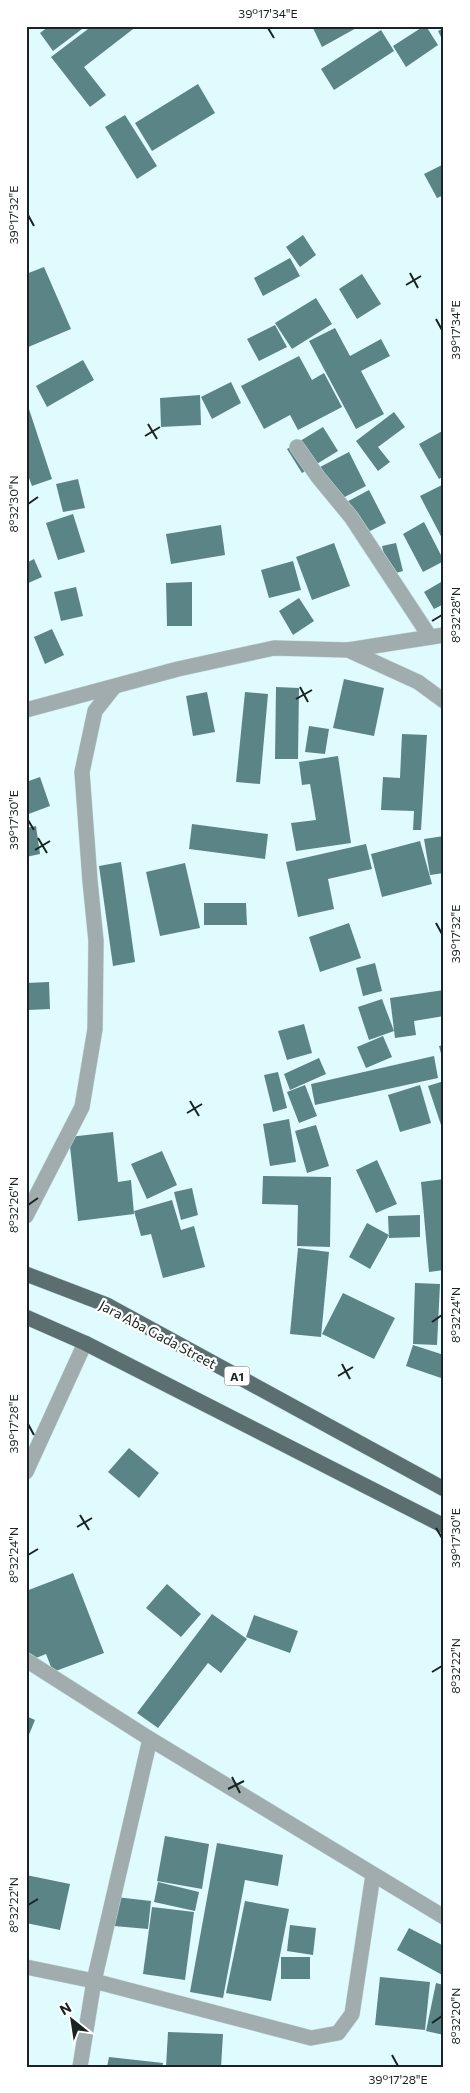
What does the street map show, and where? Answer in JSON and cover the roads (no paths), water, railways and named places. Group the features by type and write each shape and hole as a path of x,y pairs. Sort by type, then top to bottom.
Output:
{"main road":[{"name":"Jara Aba Gada Street","path":"26,1274 107,1305 444,1489"},
{"path":"26,1316 85,1343 444,1526"}],"street":[{"path":"26,710 178,669 274,648 348,650 437,636 351,517 318,477 297,447"},
{"path":"348,650 418,682 444,701"},
{"path":"26,1216 82,1107 95,1029 96,941 82,772 94,711 114,687"},
{"path":"26,1472 85,1343"},
{"path":"26,1660 150,1739 444,1917"},
{"path":"80,2067 94,1981 150,1739"},
{"path":"26,1967 94,1981 311,2038 338,2033 352,2014 373,1875"}]}
